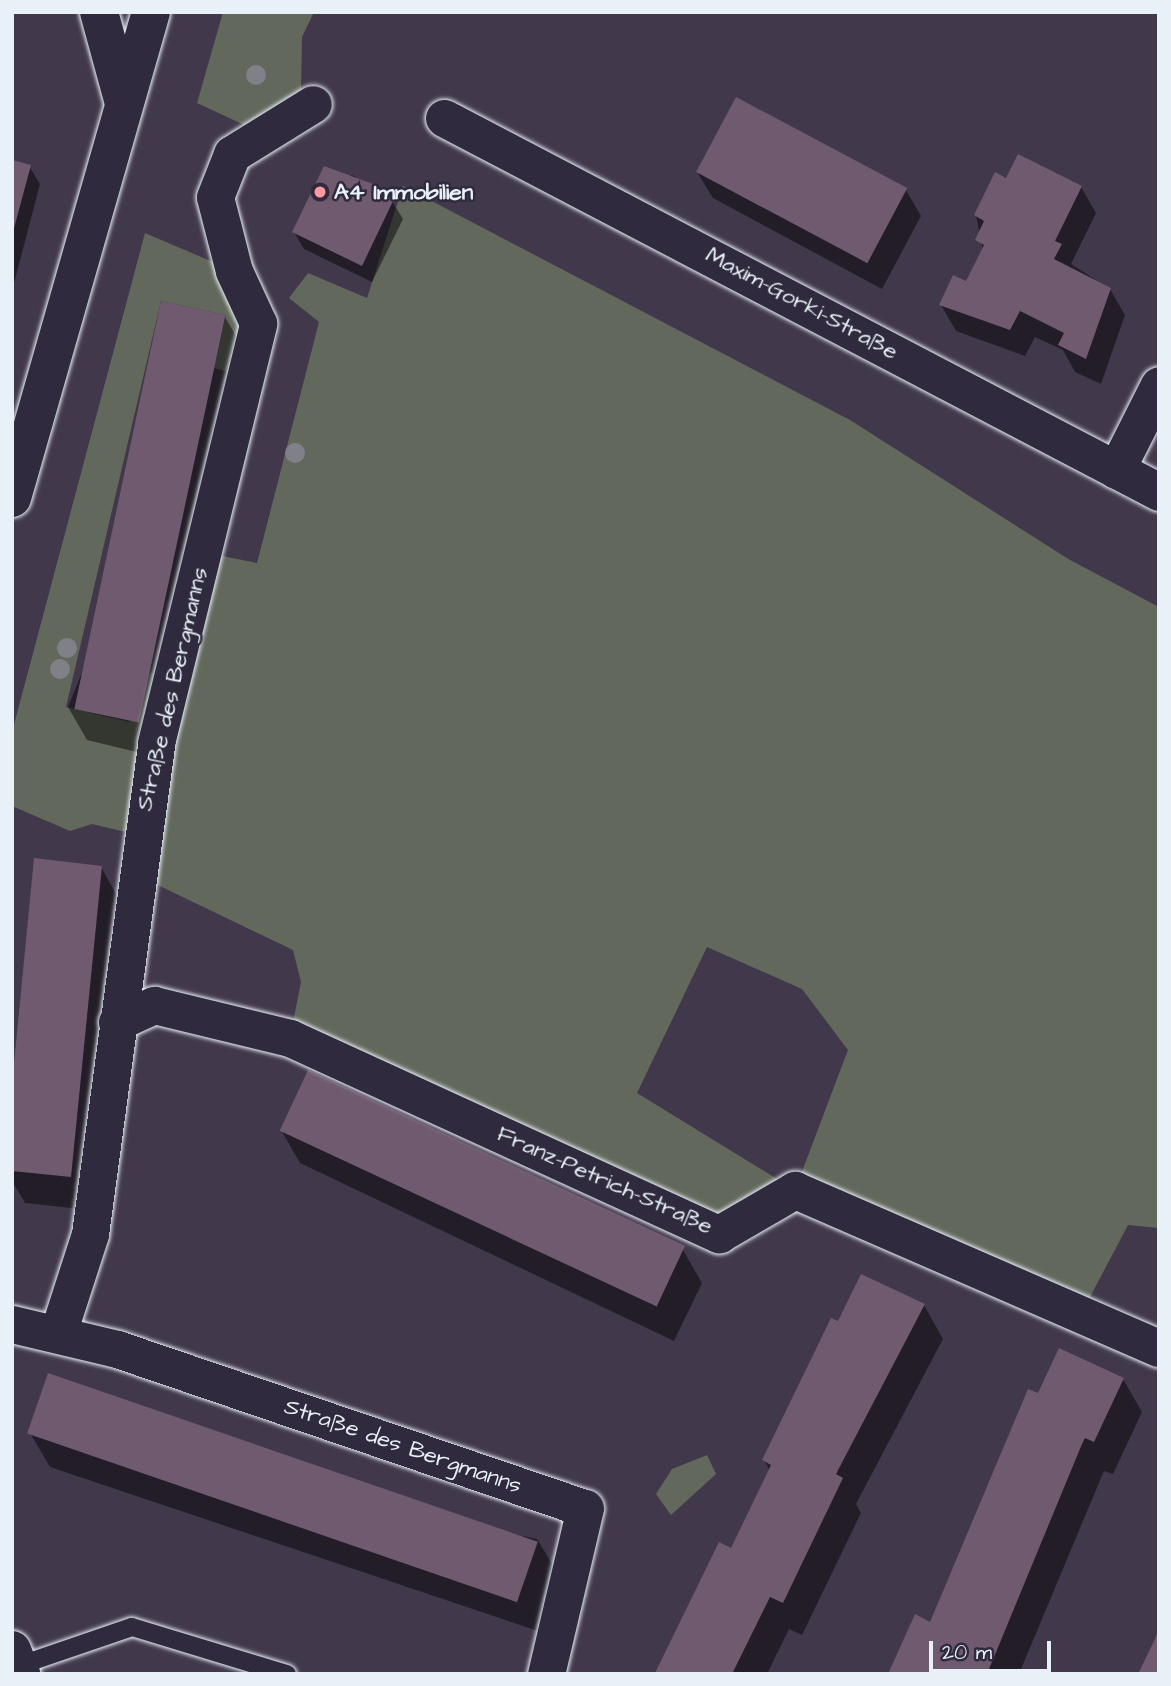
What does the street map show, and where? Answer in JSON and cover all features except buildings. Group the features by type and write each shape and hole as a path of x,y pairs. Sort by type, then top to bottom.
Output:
{"main road":[{"path":"99,12 123,100"},
{"path":"12,498 123,100 152,12"}],"street":[{"name":"Straße des Bergmanns","path":"59,1330 90,1234 156,743 258,323 233,271 215,197 232,154 313,104"},
{"name":"Maxim-Gorki-Straße","path":"444,118 1159,492"},
{"path":"1116,470 1159,385"},
{"name":"Franz-Petrich-Straße","path":"117,1022 154,1005 290,1038 719,1234 795,1190 1159,1348"},
{"name":"Straße des Bergmanns","path":"12,1324 59,1330 586,1508 546,1674"}],"lane":[{"path":"17,1663 132,1627 287,1674"}],"green space":[{"path":"223,12 314,12 302,37 301,94 257,131 197,103"},
{"path":"403,186 850,420 1070,560 1159,607 1159,1228 1128,1225 1079,1318 795,1190 719,1234 290,1038 301,982 293,950 139,876 217,555 257,563 319,322 289,298 308,273 367,298","holes":["707,947 802,989 848,1050 795,1190 637,1093"]},
{"path":"145,233 234,271 245,376 214,368 226,315 161,301 66,707 130,722 143,671 161,675 126,832 92,824 70,831 12,806 12,732"},
{"path":"707,1455 716,1474 671,1515 656,1494 672,1469"}],"place":[{"name":"A4 Immobilien","path":"320,192"}]}
